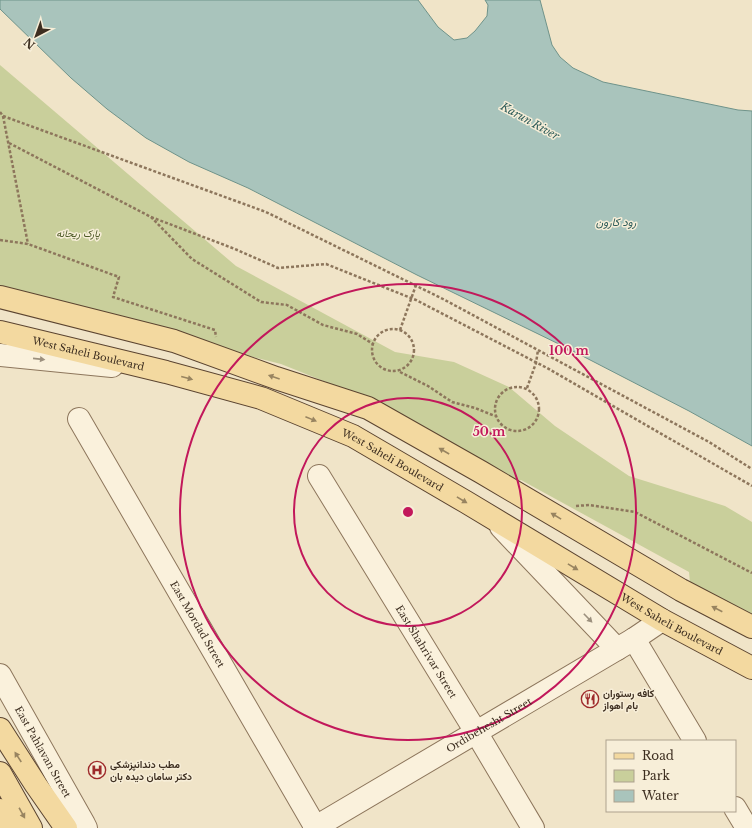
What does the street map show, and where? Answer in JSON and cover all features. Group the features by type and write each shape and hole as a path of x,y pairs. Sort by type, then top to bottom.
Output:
{"main road":[{"path":"0,297 174,341 276,378 368,408 481,472 681,590 752,627"},
{"name":"West Saheli Boulevard","path":"0,332 166,372 262,398 353,436 662,620 752,668"},
{"name":"East Pahlavan Street","path":"0,728 36,785 66,828"},
{"path":"0,773 31,828"},
{"path":"0,810 12,828"}],"street":[{"path":"0,354 166,372"},
{"name":"East Mordad Street","path":"79,419 315,828"},
{"name":"East Shahrivar Street","path":"319,476 533,828"},
{"path":"494,519 625,644 693,740"},
{"name":"Ordibehesht Street","path":"315,828 625,644 662,620"},
{"name":"East Pahlavan Street","path":"0,675 86,828"},
{"path":"736,810 747,828"}],"path":[{"path":"0,112 3,116 9,144 28,244"},
{"path":"3,116 266,212 443,299 709,442 752,469"},
{"path":"9,144 150,217 278,268 326,264 411,299 536,363 752,486"},
{"path":"150,217 192,259 261,302 287,305 323,325 357,334 373,344"},
{"path":"0,240 28,244 120,277 113,297 215,330 216,342"},
{"path":"400,330 416,285"},
{"path":"399,372 410,363 415,351 410,338 400,330 386,330 375,337 371,350 375,363 386,371 399,372 428,386 452,402 475,408 495,416"},
{"path":"527,388 536,363 538,350"},
{"path":"514,386 527,388 537,397 540,410 536,422 527,430 514,432 502,427 495,416 495,403 502,392 514,386"},
{"path":"574,506 589,505 635,512 752,573"}],"green space":[{"name":"پارک ریحانه","path":"0,65 236,266 395,352 454,362 509,387 555,426 629,476 725,506 752,522 752,616 690,583 689,572 521,480 512,484 381,404 281,364 0,294"}],"water":[{"name":"رود کارون","path":"0,0 418,0 438,27 454,40 467,38 475,31 487,16 488,5 485,0 540,0 552,45 560,57 573,68 603,82 738,110 752,111 752,446 689,411 565,347 417,275 248,188 189,162 146,138 107,109 71,78 0,9"}],"place":[{"name":"کافه رستوران بام اهواز","path":"590,699"},
{"name":"مطب دندانپزشکی دکتر سامان دیده بان","path":"97,770"}],"water label":[{"name":"Karun River","path":"530,121"}]}
